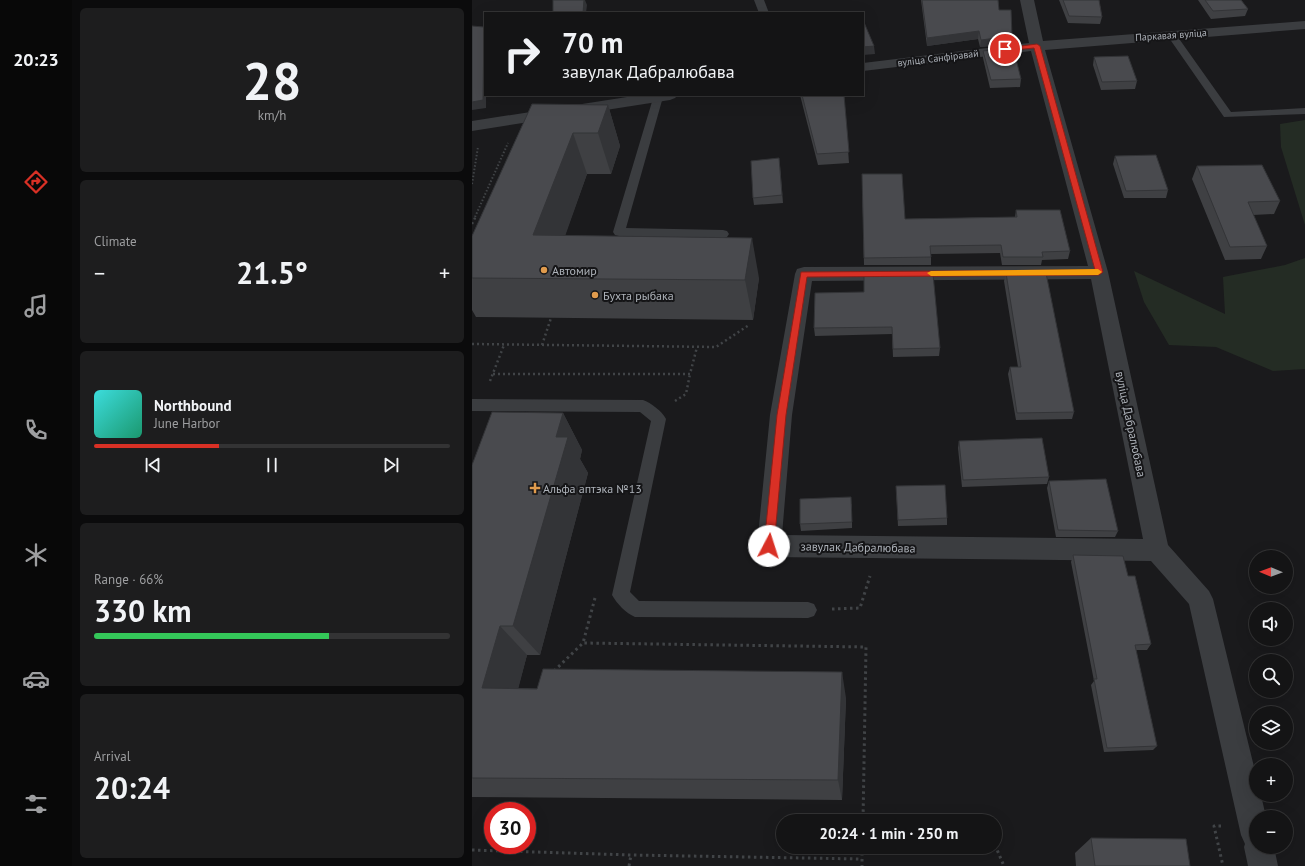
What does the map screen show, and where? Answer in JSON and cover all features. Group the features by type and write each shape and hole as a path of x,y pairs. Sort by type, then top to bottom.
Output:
{"street":[{"name":"вуліца Дабралюбава","path":"1027,0 1037,46 1099,272 1157,550 1200,599 1250,810"},
{"name":"Паркавая вуліца","path":"1037,46 1305,25"},
{"name":"вуліца Санфіравай","path":"864,67 1037,46"},
{"path":"472,126 664,96"},
{"name":"завулак Дабралюбава","path":"1099,272 804,274 781,415 769,546 1157,550"},
{"path":"1260,854 1263,866"}],"lane":[{"path":"759,0 764,12"},
{"path":"1172,35 1228,115 1305,110"},
{"path":"664,96 619,232 723,234"},
{"path":"472,405 643,406 659,419 621,595 635,609 808,610"}],"path":[{"path":"472,224 510,139"},
{"path":"472,184 479,141"},
{"path":"542,345 551,318"},
{"path":"472,344 716,347 749,325"},
{"path":"493,374 690,374 697,347"},
{"path":"808,610 860,608 879,547"},
{"path":"550,675 583,643"},
{"path":"472,850 631,855 862,859"},
{"path":"862,854 862,866"},
{"path":"999,854 1004,866"},
{"path":"630,866 631,855"}],"shaded area":[{"path":"1305,120 1305,225 1281,147 1280,124"},
{"path":"1305,258 1305,369 1273,371 1216,347 1169,345 1144,302 1134,271 1225,314 1223,277 1285,265"}],"building":[{"path":"553,0 584,0 583,12 553,12"},
{"path":"922,0 998,0 999,10 1011,10 1012,36 981,40 979,31 927,38"},
{"path":"1063,0 1099,0 1102,17 1069,16"},
{"path":"1205,0 1241,0 1248,9 1213,11"},
{"path":"864,22 874,46 864,47"},
{"path":"472,26 484,27 483,100 472,102"},
{"path":"1013,47 1021,79 991,80 983,51"},
{"path":"1128,56 1137,81 1102,82 1094,57"},
{"path":"802,96 844,96 849,152 817,154"},
{"path":"532,104 608,105 598,133 573,133 533,235 752,238 745,280 472,278 472,236"},
{"path":"1156,155 1168,190 1126,191 1115,156"},
{"path":"779,158 782,195 753,198 751,161"},
{"path":"1262,165 1280,201 1248,202 1267,246 1230,247 1197,166"},
{"path":"862,174 902,174 905,219 1017,217 1016,210 1060,210 1070,251 1042,252 1043,257 1003,257 1001,245 930,246 931,257 864,258"},
{"path":"1006,273 1046,273 1074,412 1017,413 1010,367 1021,367"},
{"path":"864,274 933,274 940,348 893,349 892,327 814,328 815,293 864,292"},
{"path":"492,412 563,413 556,437 568,437 513,626 500,626 482,688 537,689 543,669 842,672 838,780 472,778 472,465"},
{"path":"1042,438 1049,477 963,480 959,441"},
{"path":"1106,479 1118,531 1058,530 1049,481"},
{"path":"945,485 947,518 898,520 896,486"},
{"path":"851,497 852,522 800,524 800,499"},
{"path":"1073,555 1123,556 1128,576 1135,576 1151,644 1135,645 1157,746 1107,748 1094,679 1097,679"},
{"path":"1091,838 1186,839 1190,866 1095,866"}],"slow traffic":[{"path":"931,273 1098,272"}],"place":[{"name":"Автомир","path":"544,270"},
{"name":"Бухта рыбака","path":"595,295"},
{"name":"Альфа аптэка №13","path":"535,488"}],"route":[{"path":"769,546 781,415 804,274 1099,272 1037,46 1005,49"}]}
